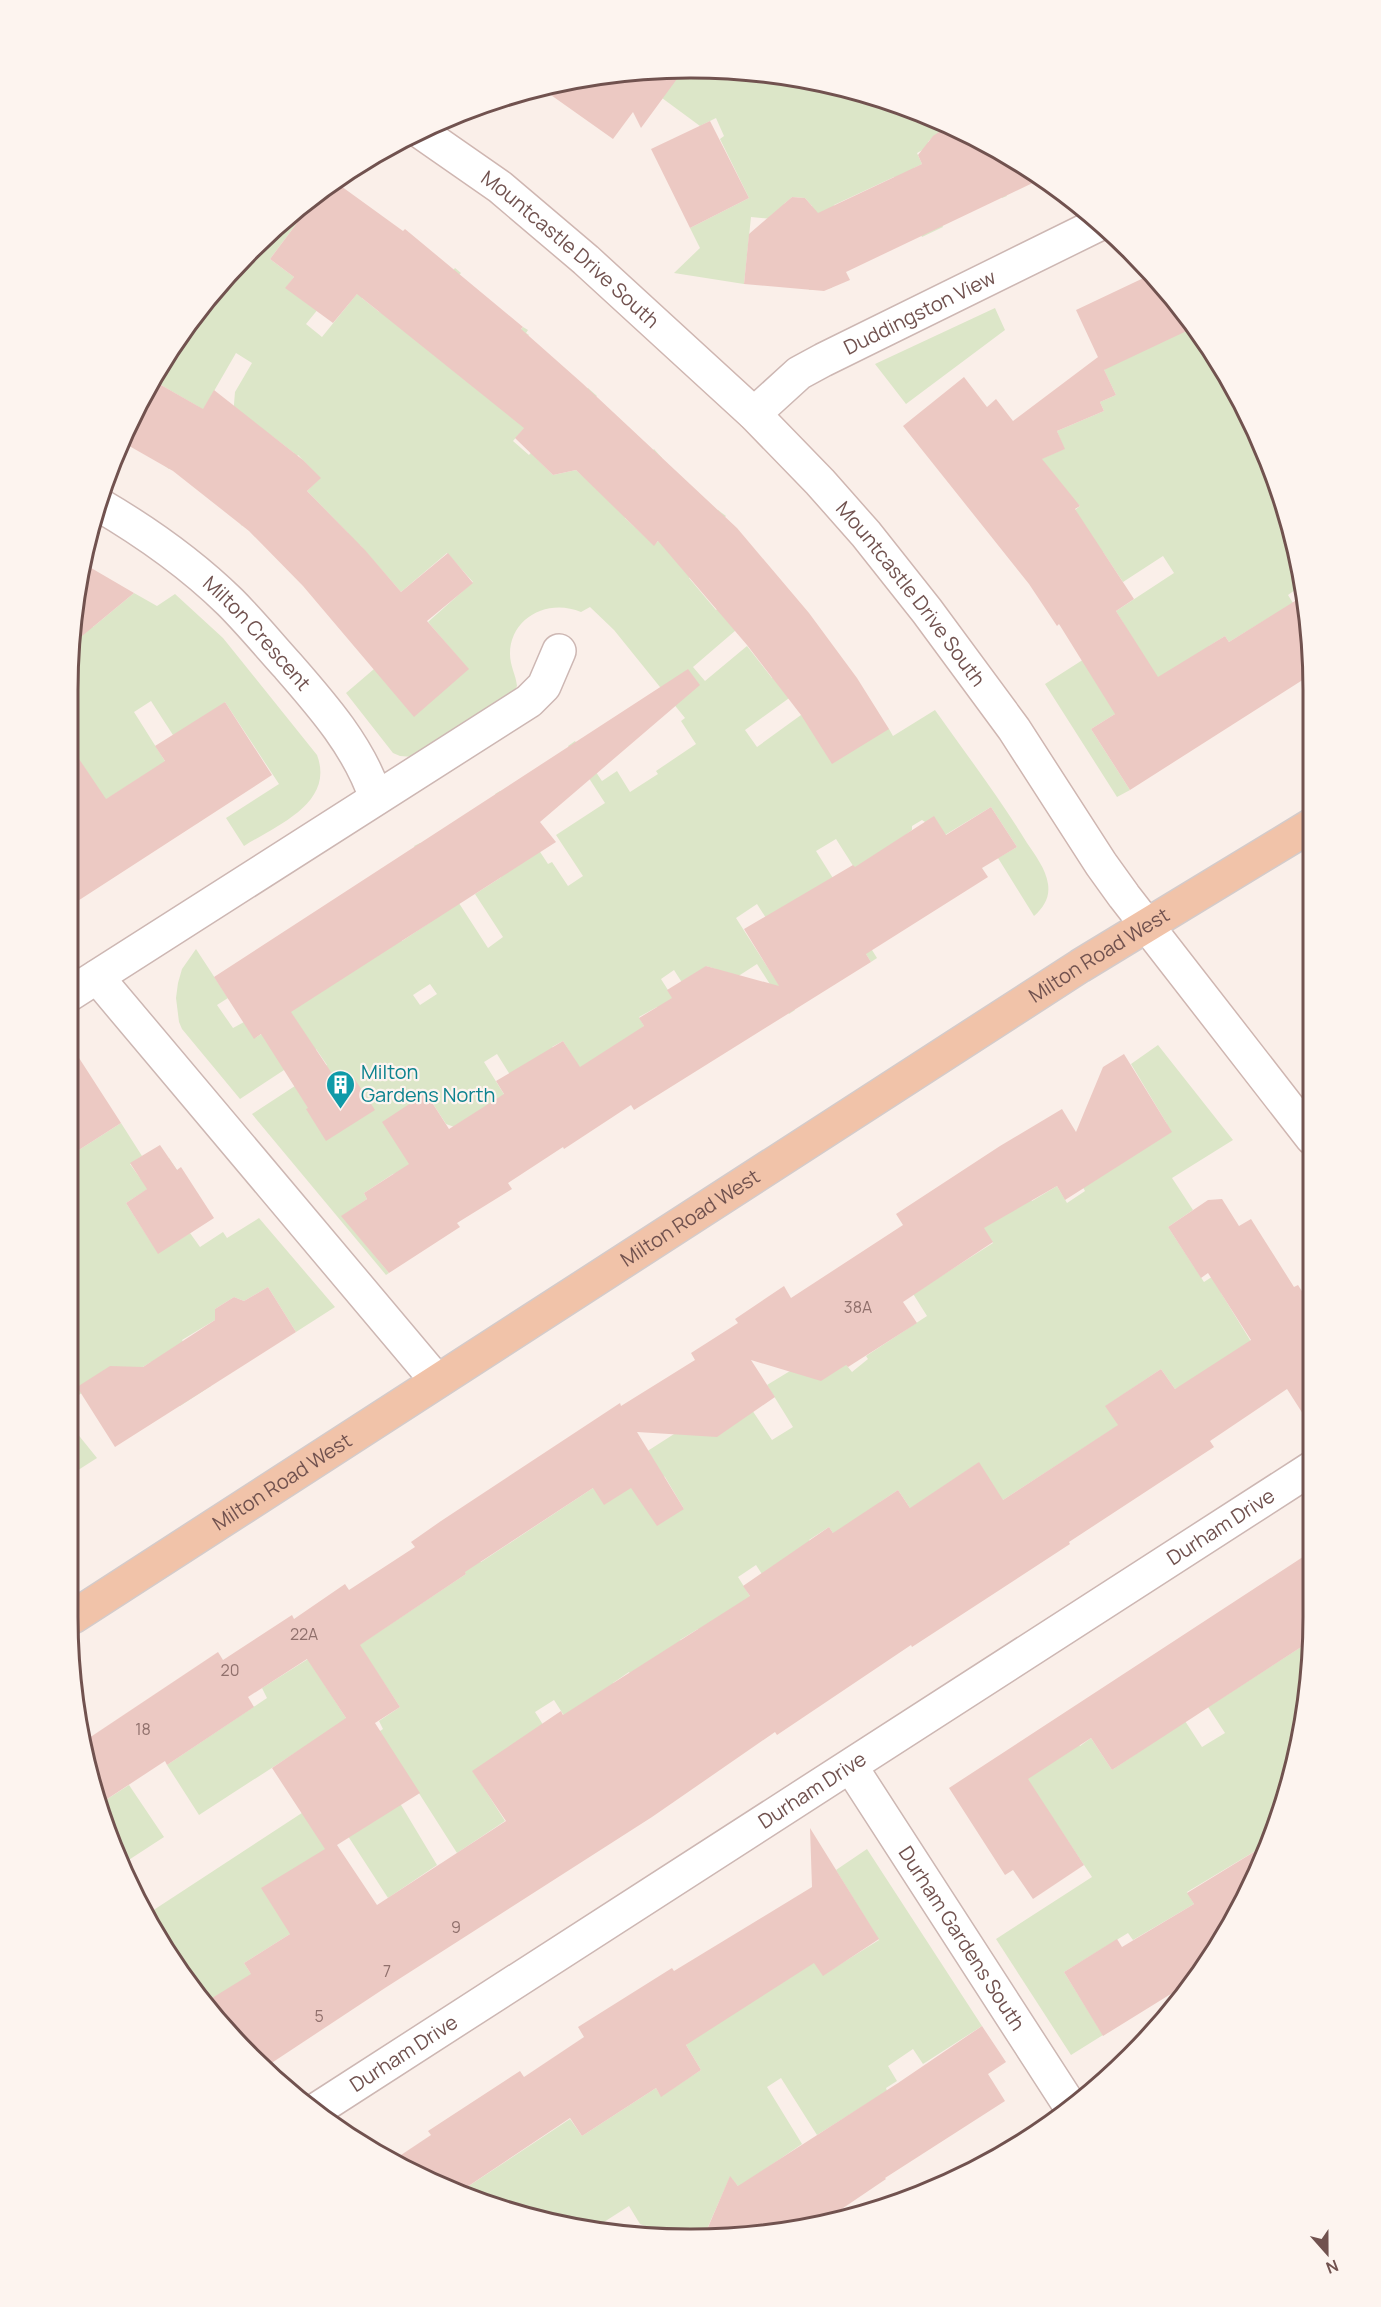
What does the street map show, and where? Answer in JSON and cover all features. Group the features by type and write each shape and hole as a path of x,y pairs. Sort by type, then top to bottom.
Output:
{"main road":[{"name":"Milton Road West","path":"78,1614 1080,966 1303,831"}],"street":[{"name":"Mountcastle Drive South","path":"429,137 500,187 586,260 754,414 820,482 866,534 927,611 1014,729 1101,864 1303,1126"},
{"name":"Duddingston View","path":"754,414 799,373 1091,228"},
{"name":"Milton Crescent","path":"106,509 179,557 230,602 331,717 360,760 376,798"},
{"path":"78,989 529,701 544,686 559,651"},
{"path":"97,977 437,1381"},
{"name":"Durham Drive","path":"323,2106 1303,1474"},
{"name":"Durham Gardens South","path":"851,1767 1066,2100"}],"green space":[{"path":"658,79 731,79 770,83 849,99 945,134 933,137 928,142 930,146 917,153 922,164 914,168 943,227 922,237 894,177 834,205 823,267 832,288 809,290 816,223 811,222 812,206 805,198 792,197 784,204 783,220 751,217 744,284 674,273 700,248 690,228 749,198 720,139 724,136 716,118 700,126 662,98"},
{"path":"979,150 987,155 1007,196 1002,198"},
{"path":"296,222 270,259 294,277 286,288 327,298 306,324 322,337 360,290 364,294 362,298 378,311 408,328 455,268 461,273 459,275 474,387 523,327 528,330 526,333 529,335 509,357 527,425 513,441 529,455 588,388 597,396 538,460 553,475 576,470 608,499 654,449 662,458 623,499 625,518 654,545 663,537 678,551 718,510 726,516 705,538 718,554 689,578 716,610 725,603 786,587 693,667 705,681 747,646 772,678 781,672 843,659 745,730 757,747 801,715 889,729 893,736 935,710 994,792 1040,862 1048,884 1048,893 1041,909 1034,916 998,858 1017,847 991,807 945,835 922,820 857,872 836,839 816,851 841,891 837,894 877,958 871,962 839,911 784,946 757,904 736,918 795,1010 789,1014 757,964 726,984 716,969 706,966 695,1003 674,970 661,979 709,1055 694,1065 657,1007 639,1017 644,1026 611,1118 563,1041 552,1047 566,1068 519,1089 497,1054 484,1062 544,1159 446,1124 426,1093 413,1170 393,1174 364,1193 367,1199 342,1216 389,1273 386,1275 252,1114 327,1065 316,1049 240,1099 182,1029 176,998 182,969 196,949 228,998 217,1005 233,1028 244,1022 255,1038 281,1022 379,907 402,941 429,923 451,902 414,846 420,843 488,948 503,937 475,894 500,878 532,850 495,794 500,791 548,864 552,862 568,886 583,876 556,835 605,803 568,746 575,741 602,781 617,771 630,792 658,774 656,771 696,744 681,721 685,718 614,630 590,607 581,612 556,607 534,614 517,630 510,654 517,686 513,693 413,757 393,753 346,693 374,669 468,669 428,622 473,582 447,553 401,592 360,545 307,590 348,533 307,491 320,478 298,455 242,526 239,522 294,453 272,436 260,451 232,428 235,392 252,363 236,353 169,469 165,466 199,407 160,384 181,350 230,287 257,257","holes":["430,984 437,994 420,1005 413,995"]},
{"path":"1165,304 1200,350 1240,420 1270,494 1291,571 1294,590 1288,595 1298,611 1302,650 1302,668 1270,617 1229,642 1225,636 1209,646 1213,653 1091,729 1130,790 1117,797 1045,684 1128,631 1116,611 1174,573 1163,556 1123,582 1103,552 1011,561 1080,506 1036,461 1064,449 1057,431 1104,411 1100,402 1116,395 1104,370"},
{"path":"995,308 1005,330 906,404 875,364"},
{"path":"134,593 157,606 175,594 223,638 317,755 320,772 318,787 311,799 286,821 244,846 226,818 279,784 225,702 182,749 151,701 134,712 202,820 196,824 159,766 105,800 78,758 79,650 82,621 93,627"},
{"path":"1158,1045 1233,1140 1172,1178 1193,1210 1168,1227 1204,1282 1241,1258 1221,1293 1255,1348 1303,1319 1303,1327 1264,1351 1175,1389 1161,1369 1106,1406 1119,1425 1003,1500 924,1529 898,1490 880,1502 857,1569 829,1527 809,1540 848,1600 778,1599 756,1565 738,1577 780,1644 730,1677 698,1629 680,1640 711,1688 647,1698 629,1672 613,1683 645,1731 579,1739 554,1700 535,1712 576,1777 473,1771 505,1821 457,1853 394,1754 401,1805 437,1865 388,1898 324,1799 301,1749 199,1815 167,1765 267,1698 262,1688 308,1659 362,1743 383,1729 379,1721 400,1707 359,1645 466,1574 453,1554 481,1562 593,1488 631,1487 684,1509 665,1477 635,1459 696,1420 707,1436 722,1433 731,1422 740,1392 772,1440 793,1427 767,1385 831,1346 852,1372 868,1359 866,1356 927,1316 905,1281 938,1278 993,1243 966,1201 1009,1172 1032,1201 1057,1186 1067,1203 1085,1191 1076,1175 1167,1124 1131,1064"},
{"path":"121,1123 142,1156 130,1164 140,1178 169,1158 177,1170 126,1203 158,1253 190,1233 200,1247 223,1232 227,1238 259,1218 335,1307 296,1332 268,1287 244,1301 234,1297 215,1309 215,1320 182,1340 211,1386 180,1406 151,1362 125,1378 86,1390 78,1396 78,1151"},
{"path":"78,1434 97,1458 78,1470"},
{"path":"1302,1646 1298,1696 1291,1736 1282,1775 1256,1850 1187,1892 1194,1904 1133,1940 1128,1933 1064,1972 1103,2035 1071,2055 996,1939 1092,1877 1008,1751 1077,1742 1080,1746 1091,1738 1112,1770 1185,1721 1202,1747 1225,1733 1208,1707"},
{"path":"129,1785 164,1837 129,1860 107,1799"},
{"path":"308,1809 335,1850 290,1934 244,1963 257,1983 220,2007 181,1957 153,1910"},
{"path":"867,1849 982,2026 923,2064 913,2049 888,2066 897,2081 886,2088 887,2091 817,2135 781,2078 767,2087 802,2144 739,2187 730,2177 707,2229 651,2228 640,2224 629,2206 605,2223 571,2217 532,2208 468,2186 570,2119 582,2136 656,2088 661,2096 701,2070 686,2045 801,1942 823,1975 879,1940 836,1870"}],"building":[{"path":"677,78 641,128 633,112 613,139 551,95 611,83"},
{"path":"710,121 749,198 690,228 651,149"},
{"path":"941,132 961,141 1033,183 846,272 850,280 824,291 744,284 749,234 792,197 805,198 818,213 922,164 918,155 933,136"},
{"path":"342,187 403,231 405,229 523,327 521,329 737,528 809,613 857,678 889,729 832,764 801,715 747,645 658,541 654,546 576,470 553,475 515,438 524,428 357,294 333,323 285,288 294,277 270,259 297,223"},
{"path":"1143,278 1186,331 1104,370 1076,310"},
{"path":"1098,357 1116,395 1100,402 1104,411 1057,431 1065,449 1042,459 1080,506 1075,509 1134,599 1116,611 1158,677 1225,636 1229,642 1296,600 1303,680 1130,790 1091,729 1115,714 1059,624 1057,626 1029,584 903,426 964,377 987,407 996,399 1013,421"},
{"path":"160,384 203,409 214,390 303,460 321,478 307,491 365,550 401,592 448,553 473,583 427,621 469,669 414,717 303,586 249,531 173,471 129,446 141,420"},
{"path":"91,568 134,593 80,637"},
{"path":"688,669 700,685 540,822 556,842 291,1012 341,1087 354,1078 375,1110 326,1141 261,1034 254,1039 214,977"},
{"path":"225,702 272,775 78,901 78,757 106,799 165,761 155,746"},
{"path":"991,807 1017,847 982,868 988,877 866,954 871,962 634,1110 631,1105 508,1183 512,1189 457,1223 460,1227 389,1273 341,1216 367,1199 364,1193 409,1164 382,1122 426,1093 449,1129 504,1094 496,1081 563,1041 580,1067 644,1026 639,1018 672,998 667,990 706,966 779,986 744,929 853,865 855,867 934,816 946,835"},
{"path":"1124,1054 1172,1132 1065,1200 1057,1186 984,1228 993,1242 903,1302 917,1323 848,1367 846,1365 821,1381 751,1360 775,1397 717,1437 637,1432 684,1509 657,1526 631,1488 604,1505 593,1488 465,1572 466,1574 360,1645 400,1707 375,1723 420,1793 337,1845 377,1905 506,1821 472,1771 561,1711 563,1715 750,1596 743,1586 829,1527 833,1533 898,1490 910,1508 979,1462 1003,1500 1118,1425 1105,1406 1161,1369 1175,1389 1251,1340 1208,1273 1201,1278 1168,1227 1208,1200 1222,1199 1239,1226 1251,1219 1294,1287 1298,1285 1303,1293 1303,1414 1287,1389 1210,1441 1214,1447 1069,1542 1070,1544 912,1647 911,1645 777,1735 775,1732 652,1817 271,2063 257,2050 212,1998 251,1974 244,1963 290,1934 261,1888 325,1849 272,1768 346,1718 307,1659 248,1697 254,1707 167,1765 165,1761 107,1799 90,1737 218,1652 223,1660 292,1615 294,1619 345,1584 349,1590 415,1547 411,1542 441,1521 620,1403 621,1406 695,1360 691,1353 738,1323 735,1319 784,1286 791,1298 903,1225 896,1214 1000,1146 1062,1109 1076,1132 1103,1067"},
{"path":"78,1056 121,1123 78,1151"},
{"path":"160,1145 177,1170 181,1167 214,1218 158,1254 126,1203 147,1189 130,1163"},
{"path":"268,1287 296,1332 115,1447 78,1386 110,1366 143,1367 215,1320 215,1309 234,1297 244,1301"},
{"path":"1303,1557 1302,1646 1112,1770 1091,1738 1028,1779 1084,1865 1033,1899 1013,1870 1005,1875 949,1788"},
{"path":"810,1828 879,1939 823,1976 814,1963 686,2045 701,2070 661,2097 656,2088 582,2136 570,2118 468,2186 400,2156 431,2135 428,2131 520,2071 524,2077 584,2037 578,2027 672,1968 674,1971 812,1887"},
{"path":"1256,1851 1221,1923 1200,1957 1173,1993 1103,2036 1064,1972 1117,1939 1122,1947 1194,1904 1187,1893"},
{"path":"982,2026 1006,2062 988,2074 1005,2101 885,2178 840,2210 770,2224 707,2229 730,2176 738,2186"}],"place":[{"name":"Milton Gardens North","path":"340,1110"}]}
